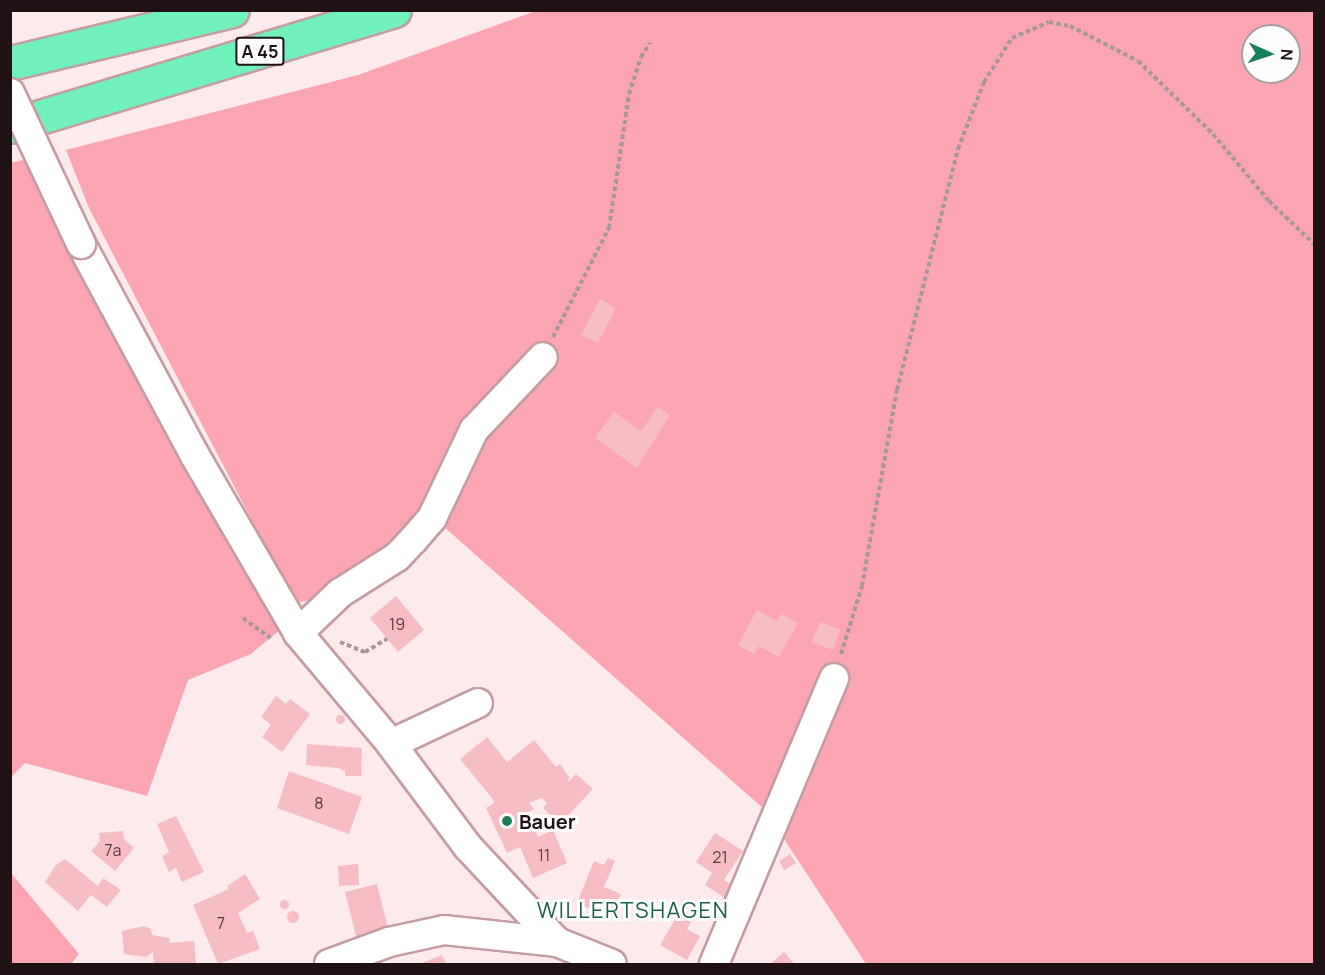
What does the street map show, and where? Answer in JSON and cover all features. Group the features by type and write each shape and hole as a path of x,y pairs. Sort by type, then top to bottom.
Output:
{"highway":[{"name":"A 45","path":"10,63 232,10"},
{"name":"A 45","path":"10,110 125,88 394,10"},
{"path":"10,126 125,88"}],"street":[{"path":"10,93 81,244 194,453 303,628 468,847 557,942"},
{"path":"303,628 340,593 397,557 413,540 432,518 474,430 543,357"},
{"path":"714,964 834,678"},
{"path":"391,744 478,703"},
{"path":"329,964 389,942 444,930 557,942 612,964"}],"path":[{"path":"834,678 862,586 897,390 958,149 984,82 1012,38 1049,22 1070,26 1138,61 1213,134 1269,201 1314,244"},
{"path":"543,357 609,228 629,94 641,57 650,43"},
{"path":"303,628 355,651 372,650 387,639"}],"shaded area":[{"path":"536,11 1314,11 1314,964 866,964 765,810 435,519 408,527 320,598 295,603 89,208 66,150 358,75"},
{"path":"23,160 282,628 251,654 188,680 147,796 25,763 11,777 10,163"},
{"path":"11,873 79,954 71,964 11,964"}],"building":[{"path":"600,299 616,308 598,343 581,335"},
{"path":"658,407 670,415 637,468 595,438 614,412 641,431"},
{"path":"396,596 424,630 398,652 370,618"},
{"path":"757,610 777,621 781,614 798,623 779,657 759,646 754,654 738,645"},
{"path":"820,622 840,629 833,650 812,642"},
{"path":"276,696 286,704 290,699 310,714 282,752 262,737 271,725 261,717"},
{"path":"340,715 344,719 340,723 336,719"},
{"path":"487,737 507,762 534,740 556,767 560,764 569,777 568,782 576,774 593,789 560,824 543,808 547,803 542,798 529,803 534,809 520,816 524,828 534,828 538,837 553,830 567,863 533,878 520,847 507,853 486,808 495,802 460,759"},
{"path":"307,744 362,748 361,776 345,776 345,771 338,768 306,765"},
{"path":"289,771 362,797 349,834 277,808"},
{"path":"176,816 204,872 182,882 176,868 169,872 162,856 169,852 157,824"},
{"path":"123,831 124,839 134,848 115,871 91,851 100,841 99,833"},
{"path":"715,833 743,851 724,880 737,888 731,902 705,885 712,873 696,862"},
{"path":"790,854 796,863 784,870 779,861"},
{"path":"608,858 615,861 604,887 621,894 611,918 577,903 594,861 604,865"},
{"path":"65,859 98,886 103,878 121,890 107,907 91,895 78,911 45,882 55,866"},
{"path":"358,864 359,885 339,886 338,866"},
{"path":"245,874 260,899 238,913 247,933 253,931 260,949 218,964 193,905 229,889 227,886"},
{"path":"377,884 390,936 358,944 345,892"},
{"path":"284,899 289,904 284,909 279,904"},
{"path":"681,909 694,916 687,929 700,936 687,960 660,945"},
{"path":"295,911 299,917 295,923 291,923 287,915"},
{"path":"144,926 151,929 152,935 169,938 170,943 194,941 196,964 154,964 153,952 146,957 124,954 122,931"},
{"path":"784,952 794,964 770,964"},
{"path":"442,955 446,964 419,964"}],"place":[{"name":"Bauer","path":"507,821"}],"district":[{"name":"WILLERTSHAGEN","path":"633,911"}]}
